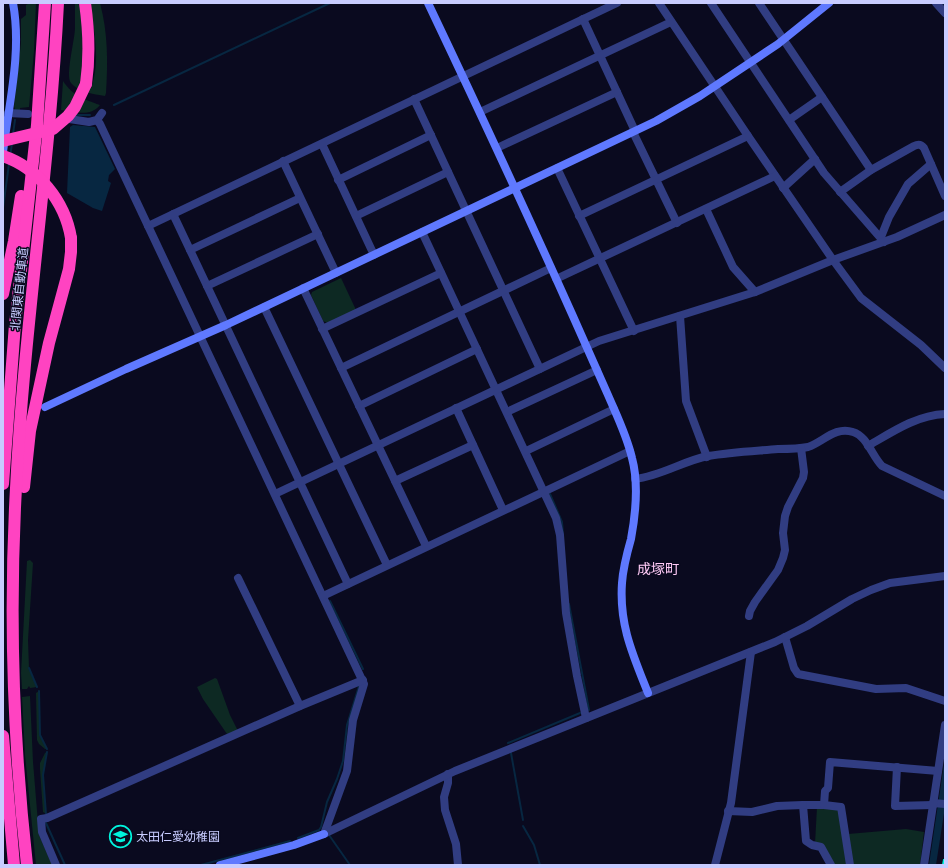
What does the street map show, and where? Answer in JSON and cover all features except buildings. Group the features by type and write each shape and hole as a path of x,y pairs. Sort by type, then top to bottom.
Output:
{"highway":[{"name":"北関東自動車道","path":"3,484 15,324 37,125 45,3"},
{"name":"北関東自動車道","path":"27,865 18,766 13,680 14,515 18,448 29,325 52,106 58,3"},
{"path":"3,141 53,129 68,116 75,107 86,84 90,51 85,3"},
{"path":"3,294 14,241 26,159 37,125"},
{"path":"3,156 13,159 36,174 47,187 62,208 71,238 69,269 49,343 30,431 24,483 23,514 14,553"},
{"path":"3,736 14,865"}],"street":[{"path":"3,152 16,46 15,14 13,3"},
{"path":"428,3 516,188 614,409 630,450 636,479 635,516 622,582 623,619 628,641 648,694"},
{"path":"148,226 617,3"},
{"path":"659,3 775,176 861,298 921,345 945,368"},
{"path":"711,3 824,173 882,240"},
{"path":"759,3 871,170"},
{"path":"45,407 126,369 201,337 634,132 675,111 784,40 829,3"},
{"path":"936,3 945,13"},
{"path":"583,19 676,223"},
{"path":"480,112 671,22"},
{"path":"497,148 616,92"},
{"path":"789,120 822,97"},
{"path":"414,99 540,369"},
{"path":"8,113 28,114"},
{"path":"60,117 89,122 97,120 102,113"},
{"path":"97,120 363,680 364,684 353,720 347,771 324,834"},
{"path":"338,180 431,136"},
{"path":"580,216 748,136"},
{"path":"322,144 374,255"},
{"path":"840,192 871,170 919,144 923,146 945,196"},
{"path":"784,188 814,159"},
{"path":"282,162 336,273"},
{"path":"882,240 889,217 908,184 931,164"},
{"path":"557,168 634,331"},
{"path":"356,216 448,172"},
{"path":"556,280 775,176"},
{"path":"190,250 300,198"},
{"path":"706,209 733,267 755,292"},
{"path":"173,214 348,584"},
{"path":"275,494 586,347 755,292 882,240 903,235 945,216"},
{"path":"422,232 526,451 558,525 566,613 586,718"},
{"path":"207,286 318,234"},
{"path":"341,368 551,268"},
{"path":"322,329 441,273"},
{"path":"303,288 426,546"},
{"path":"264,307 387,565"},
{"path":"680,316 686,401 707,456"},
{"path":"359,406 477,349"},
{"path":"507,412 596,370"},
{"path":"456,408 503,510"},
{"path":"526,451 614,409"},
{"path":"868,446 896,429 933,414 945,414"},
{"path":"636,479 653,475 707,456 810,446 836,432 844,431 858,434 882,466 945,496"},
{"path":"395,481 473,445"},
{"path":"749,616 755,602 778,570 784,558 785,550 783,533 785,516 789,503 803,478 804,472 801,448"},
{"path":"323,596 630,450"},
{"path":"220,865 294,845 324,834 448,774 648,694 785,637 871,590 890,583 945,576"},
{"path":"238,578 300,706"},
{"path":"785,637 794,668 798,674 876,689 906,688 945,702"},
{"path":"715,865 728,811 751,652"},
{"path":"56,865 42,832 41,819 48,818 300,706 363,680"},
{"path":"924,865 945,724"},
{"path":"824,805 825,791 828,788 830,762 938,770"},
{"path":"897,767 895,806 945,804"},
{"path":"448,774 448,783 444,797 445,810 456,844 458,865"},
{"path":"728,811 752,812 777,806 803,805 841,807 850,865"},
{"path":"803,805 806,841 812,845 821,847 831,865"}],"green space":[{"path":"36,3 34,51 29,107 15,110 14,106 21,43 21,19 26,15 26,5"},
{"path":"75,3 78,3 81,10 84,30 82,84 91,88 96,68 96,46 90,3 100,3 105,25 107,48 107,81 105,96 78,89 69,79 75,33"},
{"path":"63,81 75,94 100,105 92,111 82,113 61,110"},
{"path":"341,278 356,310 328,323 323,321 311,295 312,292"},
{"path":"30,560 33,563 28,640 29,668 37,687 30,688 29,686 27,689 22,689 21,673 27,561"},
{"path":"215,678 217,679 230,715 238,731 227,734 203,699 197,687"},
{"path":"39,691 40,735 47,749 39,744 37,740 36,693"},
{"path":"30,696 33,762 39,835 52,865 36,865 25,755 22,697"},
{"path":"47,752 43,775 46,814 43,812 40,763"},
{"path":"817,807 839,808 849,865 832,865 815,844"},
{"path":"906,829 924,832 920,865 852,865 848,834"}],"water":[{"path":"73,125 95,127 115,169 109,175 108,181 111,183 102,211 93,208 67,193 70,127"},
{"path":"945,757 945,807 936,865 929,865"}],"waterway":[{"path":"114,105 330,3"},
{"path":"76,115 90,115"},
{"path":"13,134 15,120"},
{"path":"10,156 12,144"},
{"path":"3,208 9,164"},
{"path":"550,494 562,522 563,534"},
{"path":"330,601 363,669"},
{"path":"569,604 589,710"},
{"path":"29,668 37,687"},
{"path":"298,838 319,830 321,827 327,802 343,761 347,725 359,686"},
{"path":"39,691 40,735 47,749"},
{"path":"508,743 580,713"},
{"path":"46,814 43,775 47,752"},
{"path":"511,753 523,820"},
{"path":"46,823 65,865"},
{"path":"523,826 534,845 540,865"},
{"path":"329,835 350,865"},
{"path":"201,865 290,841"}],"railway":[{"path":"943,865 945,854"}],"place":[{"name":"太田仁愛幼稚園","path":"120,836"}],"district":[{"name":"成塚町","path":"658,569"}]}
